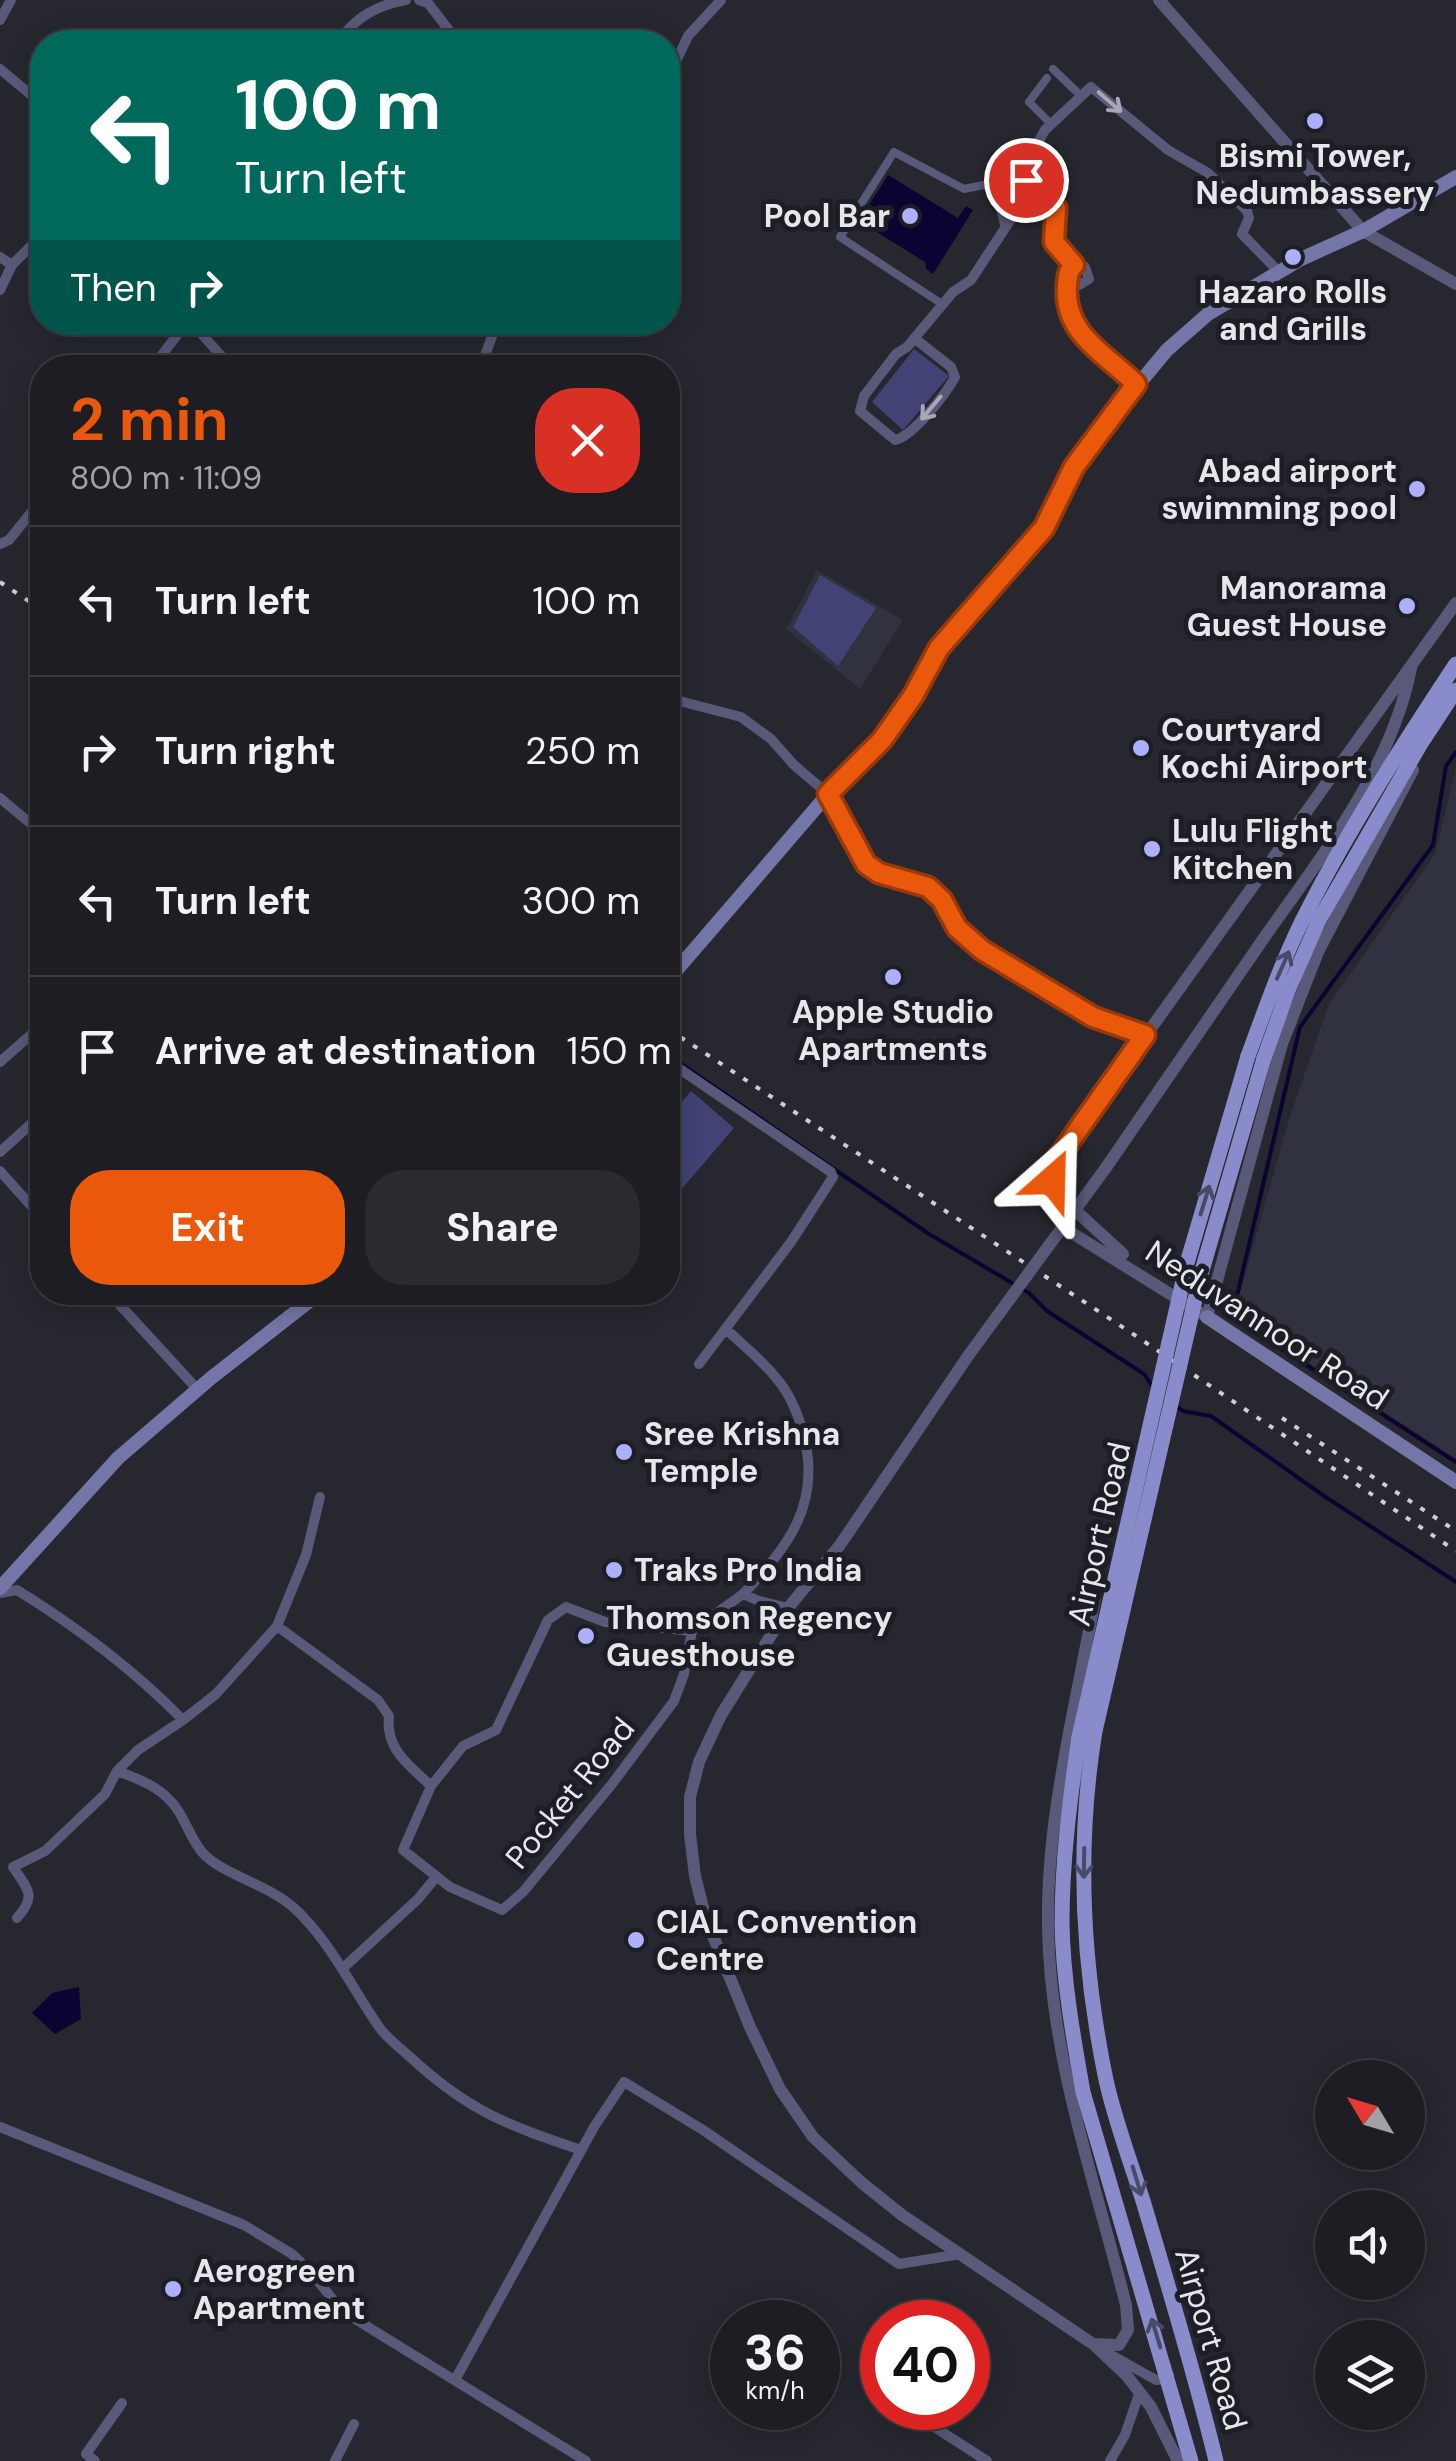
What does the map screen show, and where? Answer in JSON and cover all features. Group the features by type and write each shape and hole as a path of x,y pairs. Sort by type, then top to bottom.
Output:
{"main road":[{"path":"680,966 828,794 882,740 913,696 939,648 1044,528 1074,467 1136,384 1167,350 1208,314 1456,177"},
{"name":"Airport Road","path":"1191,2461 1083,2092 1072,2029 1062,1923 1070,1796 1201,1274 1264,1058 1319,920 1456,664"},
{"name":"Airport Road","path":"1380,800 1456,690"},
{"path":"0,1591 118,1458 305,1305"},
{"name":"Neduvannoor Road","path":"1207,1317 1456,1482"},
{"name":"Airport Road","path":"1087,1734 1083,1912 1107,2083 1195,2375 1216,2461"}],"street":[{"path":"0,20 11,0"},
{"path":"346,30 352,22 390,2 406,0"},
{"path":"419,0 428,3 449,30"},
{"path":"680,53 688,36 721,0"},
{"path":"1159,0 1362,230 1456,284"},
{"path":"1053,68 1080,95"},
{"path":"0,70 30,94"},
{"path":"1047,78 1029,102 1051,124"},
{"path":"914,338 951,367 955,376 916,426 896,440 860,412 860,406 882,371 953,292 968,284 1015,213 1035,148 1051,124 1091,87 1168,150 1208,173 1250,214 1242,234 1280,272"},
{"path":"942,304 840,237 894,152 964,189 993,182 1005,228"},
{"path":"1030,171 1040,170 1060,186 1054,242 1074,265 1085,266 1089,278 1080,285 1068,282"},
{"path":"1024,184 1056,208"},
{"path":"0,290 12,264 30,247"},
{"path":"0,257 12,264"},
{"path":"1074,265 1068,271 1067,304 1078,331 1136,384"},
{"path":"162,355 179,335"},
{"path":"201,335 220,355"},
{"path":"0,544 9,540 30,514"},
{"path":"1211,1298 1158,1277 1107,1248 1066,1202 1058,1158 1456,603"},
{"path":"1168,2375 1156,2380 1092,2344 862,2183 813,2137 780,2088 750,2028 705,1916 690,1834 690,1797 699,1762 721,1716 788,1608 840,1546 968,1356 1105,1168 1329,844 1372,772 1398,718 1413,661"},
{"path":"680,701 741,717 771,739 794,766 828,794 866,864 879,873 928,887 942,900 957,928 982,950 1093,1017 1145,1035"},
{"path":"1207,1317 1282,1044 1310,971 1444,710"},
{"path":"0,798 30,823"},
{"path":"0,1062 30,1036"},
{"path":"680,1068 834,1177 699,1364"},
{"path":"0,1152 30,1125"},
{"name":"Neduvannoor Road","path":"1058,1158 1052,1180 1051,1210 1055,1218 1072,1233 1107,1248 1207,1317"},
{"path":"0,1171 30,1205"},
{"path":"120,1305 198,1390"},
{"path":"277,1626 378,1700 389,1716 387,1732 396,1752 431,1786 463,1746 496,1730 548,1620 566,1607 604,1622 692,1631 743,1594 766,1570 808,1499 810,1460 800,1422 780,1382 727,1330"},
{"path":"16,1918 30,1902 30,1896 13,1868 45,1850 105,1794 118,1771 138,1750 216,1694 277,1626 306,1555 320,1497"},
{"path":"0,1591 17,1590 64,1619 155,1691 184,1720"},
{"path":"743,1594 788,1608"},
{"path":"1092,2344 1119,2345 1128,2330 1126,2305 1066,2078 1048,1927 1053,1834 1095,1598"},
{"name":"Pocket Road","path":"431,1786 403,1850 436,1878 502,1910 523,1892 630,1762 674,1701 692,1631"},
{"path":"118,1771 155,1787 167,1797 202,1852 214,1863 272,1890 296,1910 342,1970 379,2028 428,2074 471,2107 502,2123 581,2150"},
{"path":"342,1970 436,1878"},
{"path":"455,2380 581,2150 624,2082 703,2130 899,2264 961,2254"},
{"path":"0,2127 244,2225 279,2244 310,2270 342,2311 586,2461"},
{"path":"1092,2344 1127,2376 1152,2407 1178,2461"},
{"path":"1110,2461 1139,2394"},
{"path":"95,2461 86,2454 122,2403"},
{"path":"335,2461 354,2424"},
{"path":"939,2430 986,2461"}],"shaded area":[{"path":"888,175 958,218 966,206 973,210 933,274 926,269 925,262 859,221"},
{"path":"914,349 949,376 903,430 872,402"},
{"path":"817,570 903,620 860,689 786,629"},
{"path":"820,575 876,608 838,666 793,627"},
{"path":"1456,767 1456,1459 1234,1314 1289,1119 1329,1004 1435,854"},
{"path":"691,1091 734,1128 680,1191 680,1104"},
{"path":"79,1987 81,2019 55,2034 32,2013 52,1993"}],"waterway":[{"path":"1456,752 1446,766 1433,845 1300,1027 1232,1317 1456,1462"},
{"path":"680,1063 929,1234 1029,1293 1047,1311 1144,1374 1155,1390"},
{"path":"1174,1405 1183,1411 1211,1416 1456,1582"}],"railway":[{"path":"0,582 30,602"},
{"path":"680,1037 1456,1551"},
{"path":"1282,1418 1456,1531"}],"place":[{"name":"Bismi Tower, Nedumbassery","path":"1315,121"},
{"name":"Pool Bar","path":"910,216"},
{"name":"Hazaro Rolls and Grills","path":"1293,257"},
{"name":"Abad airport swimming pool","path":"1417,489"},
{"name":"Manorama Guest House","path":"1407,606"},
{"name":"Courtyard Kochi Airport","path":"1141,748"},
{"name":"Lulu Flight Kitchen","path":"1152,849"},
{"name":"Apple Studio Apartments","path":"893,977"},
{"name":"Sree Krishna Temple","path":"624,1452"},
{"name":"Traks Pro India","path":"614,1570"},
{"name":"Thomson Regency Guesthouse","path":"586,1636"},
{"name":"CIAL Convention Centre","path":"636,1940"},
{"name":"Aerogreen Apartment","path":"173,2289"}],"route":[{"path":"1026,180 1024,184 1056,208 1054,242 1073,261 1068,271 1066,298 1078,331 1136,384 1074,467 1044,528 939,648 913,696 882,740 828,794 866,864 879,873 928,887 936,892 970,942 1093,1017 1145,1035 1072,1136 1058,1158 1052,1180"}]}
